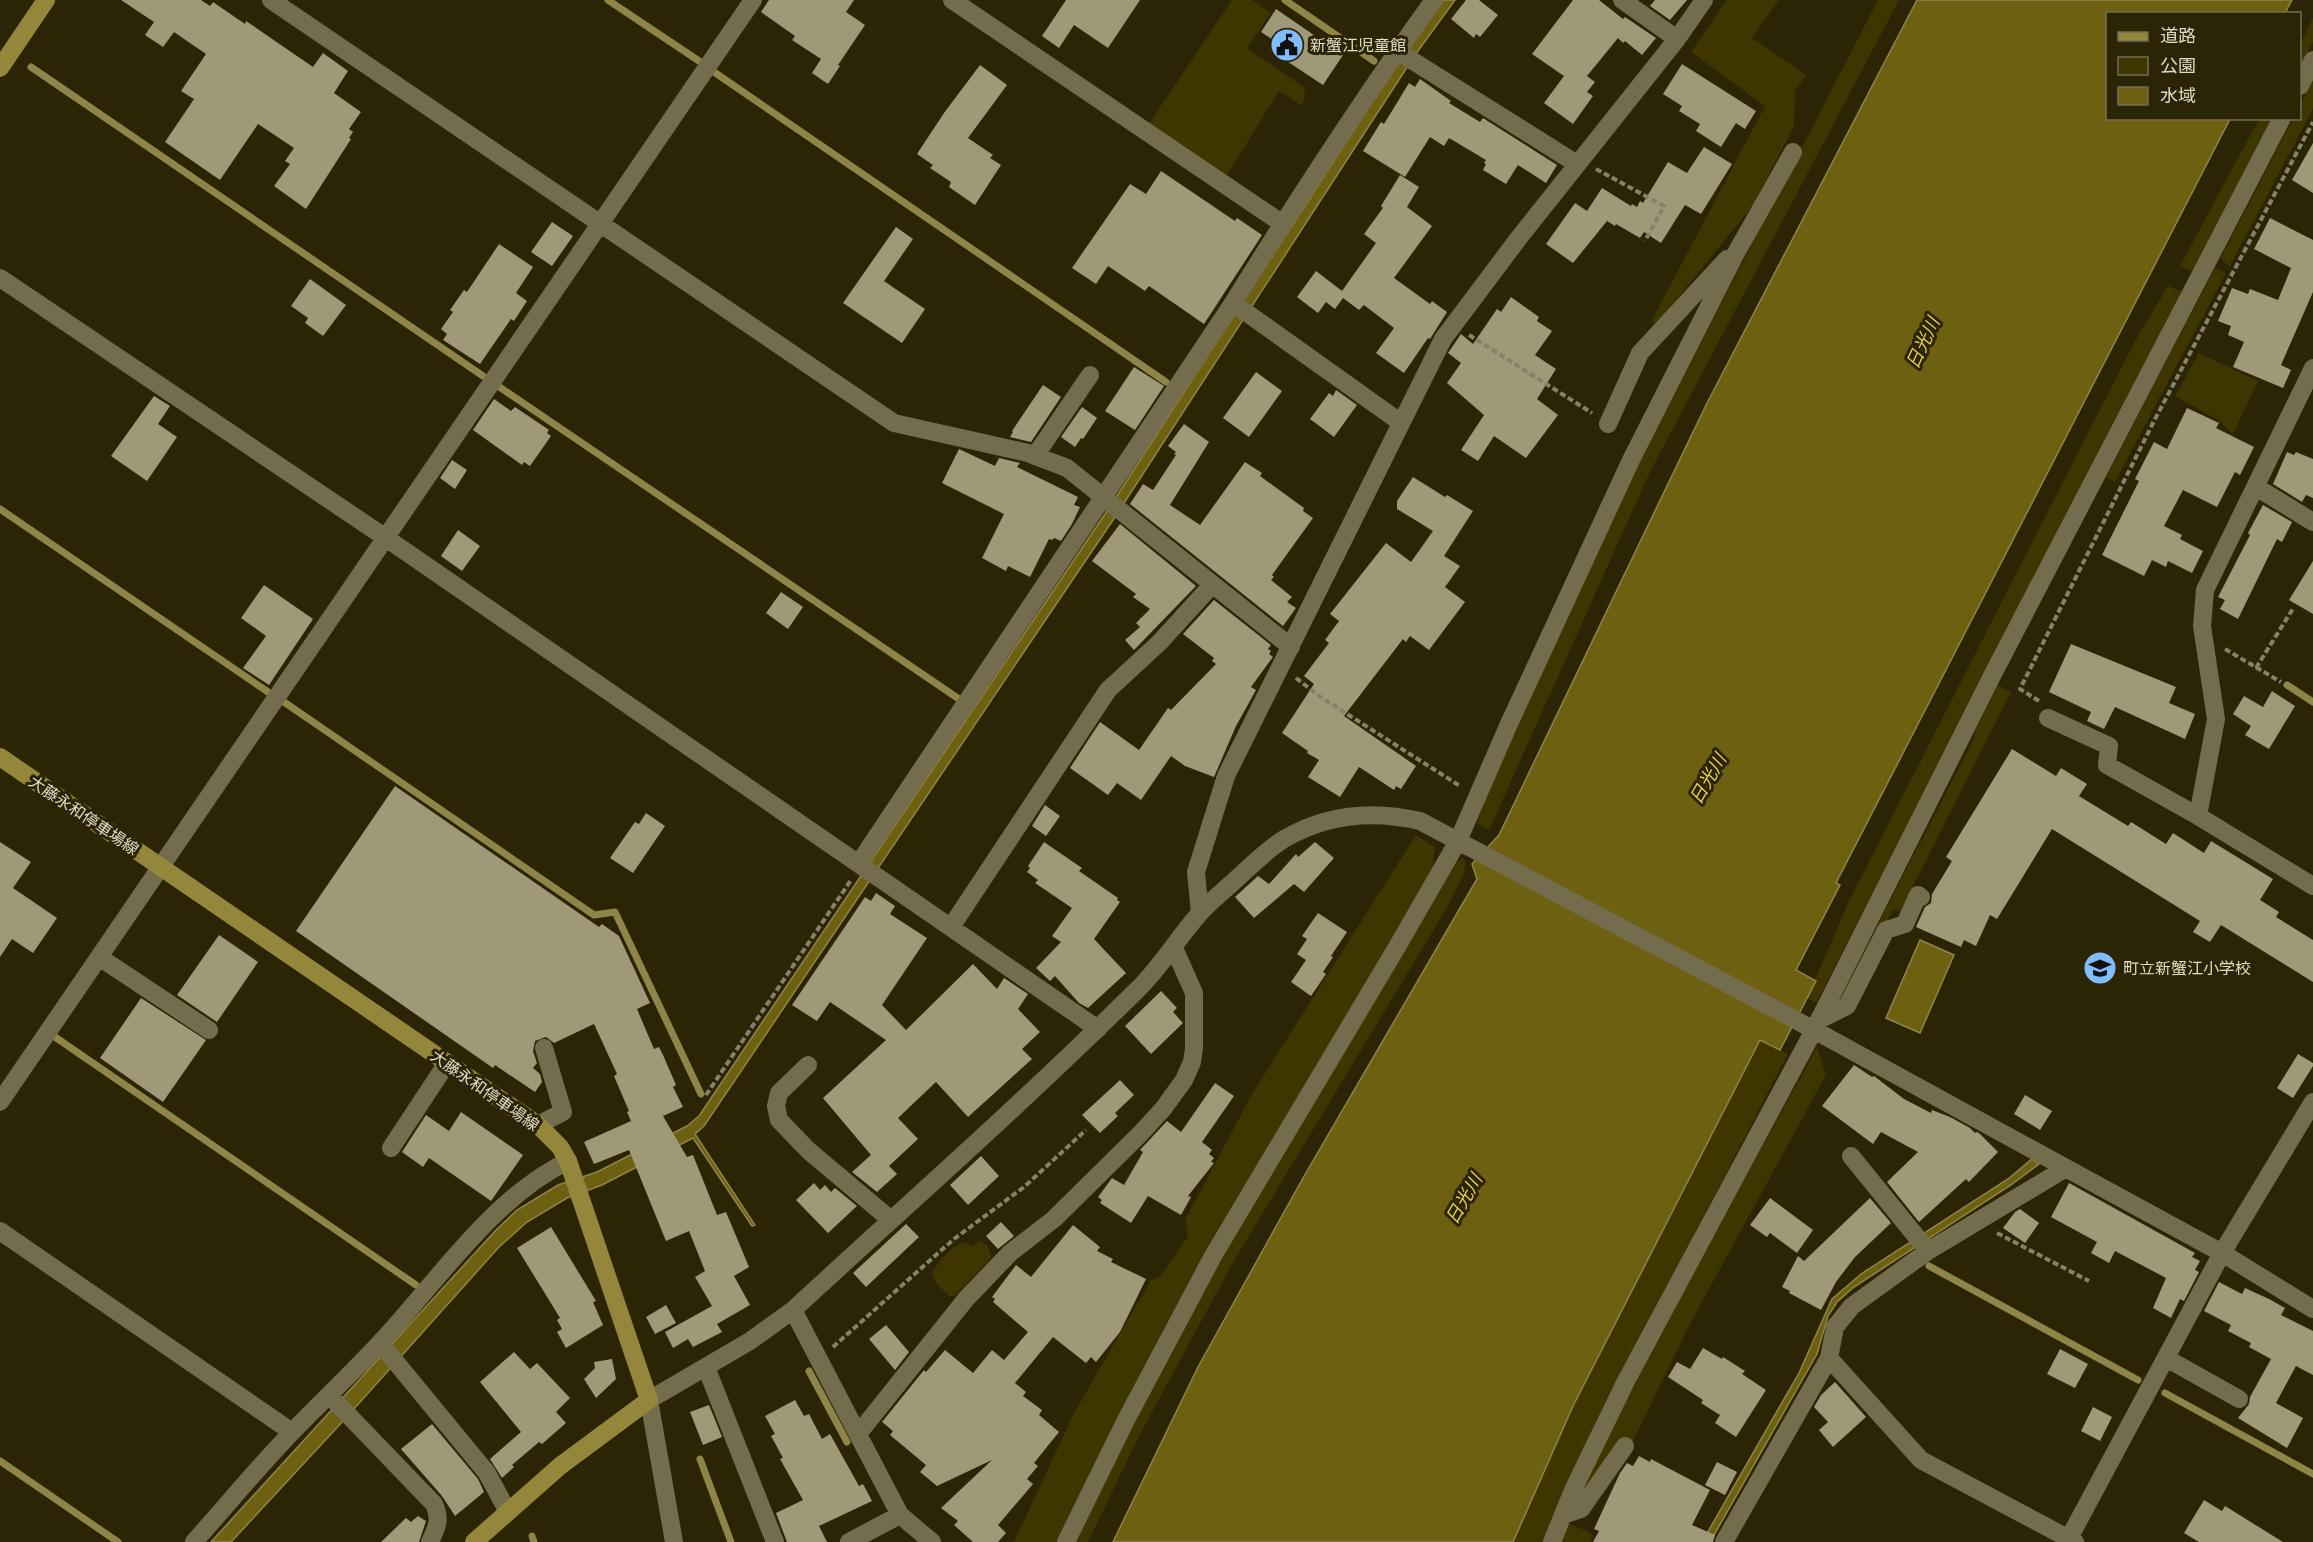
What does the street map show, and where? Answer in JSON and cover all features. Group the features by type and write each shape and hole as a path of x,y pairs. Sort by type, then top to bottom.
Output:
{"main road":[{"path":"0,68 46,0"},
{"name":"大藤永和停車場線","path":"0,757 538,1125 560,1147 570,1166 648,1400"},
{"path":"474,1542 560,1466 648,1400"}],"street":[{"path":"271,0 894,423 1035,456 1067,468 1292,647"},
{"path":"0,1102 753,0"},
{"path":"952,0 1282,224"},
{"path":"866,868 1112,503 1239,308 1282,224 1404,55 1434,0"},
{"path":"1622,0 1677,39"},
{"path":"1200,913 1196,872 1226,776 1443,339 1677,39 1704,0"},
{"path":"1404,55 1579,162"},
{"path":"2301,84 2313,60"},
{"path":"1552,1542 1574,1488 1626,1381 2281,120"},
{"path":"1066,1542 1126,1420 1213,1256 1461,843 1508,726 1631,460 1736,253 1793,152"},
{"path":"1608,424 1640,353 1720,265 1736,253"},
{"path":"0,278 386,538 1098,1029"},
{"path":"1239,308 1400,422"},
{"path":"2198,816 2216,719 2202,626 2205,590 2313,368"},
{"path":"1035,456 1090,375"},
{"path":"2256,488 2313,522"},
{"path":"951,927 1108,690 1159,644 1212,585"},
{"path":"2048,718 2109,746 2107,765 2198,816 2313,886"},
{"path":"674,1542 648,1400 750,1341 793,1310 1098,1029 1157,971 1200,913 1265,853 1284,839 1304,829 1334,819 1365,815 1394,815 1420,821 1812,1025 2222,1253 2313,1309"},
{"path":"1812,1025 1846,1006 1886,930 1905,924 1918,896 1921,897"},
{"path":"858,1434 966,1299 1010,1253 1054,1219 1140,1134 1163,1109 1184,1080 1192,1062 1194,1048 1194,993 1174,948"},
{"path":"99,957 209,1030"},
{"path":"538,1125 562,1112 544,1048"},
{"path":"391,1148 447,1063"},
{"path":"808,1065 779,1093 776,1106 779,1120 809,1151 891,1220"},
{"path":"1829,1358 1921,1460 2070,1541 2222,1253 2313,1102"},
{"path":"1851,1156 1923,1245"},
{"path":"194,1542 292,1432 332,1398 382,1344 490,1220 525,1187 550,1169 570,1166"},
{"path":"1724,1542 1829,1358 1834,1327 1852,1306 1923,1245 1977,1222 2066,1168"},
{"path":"0,1231 292,1432"},
{"path":"793,1310 900,1515 932,1542"},
{"path":"382,1344 487,1473 508,1512"},
{"path":"2166,1358 2239,1399"},
{"path":"706,1367 775,1542"},
{"path":"332,1398 434,1504 439,1515 439,1522 430,1542"},
{"path":"1563,1515 1581,1509 1625,1446"},
{"path":"849,1542 900,1515"}],"path":[{"path":"2048,718 2051,712 2037,704 2040,700 2020,689 2155,419 2313,122"},
{"path":"1579,162 1664,206 1645,241"},
{"path":"1454,325 1608,424"},
{"path":"2256,668 2294,608"},
{"path":"2204,637 2281,682"},
{"path":"1281,667 1322,698 1445,777"},
{"path":"706,1095 848,886 866,868"},
{"path":"819,1360 954,1239 1024,1187 1086,1130"},
{"path":"1977,1222 2089,1281"}],"green space":[{"path":"1232,0 1252,0 1271,13 1247,48 1305,88 1303,106 1279,91 1227,175 1148,125"},
{"path":"1727,0 1779,0 1752,38 1806,75 1795,91 1794,126 1752,207 1657,323 1651,322 1765,106 1691,52"},
{"path":"1878,0 1899,0 1650,472 1489,830 1477,823 1491,782 1638,465"},
{"path":"2313,18 2313,42 2301,66 2301,42"},
{"path":"2313,79 2313,109 2230,266 2220,259 2292,120 2301,120 2301,103"},
{"path":"2258,120 2272,120 2193,272 2180,266"},
{"path":"2215,268 2226,273 2115,482 2106,477"},
{"path":"2168,286 2183,292 1816,1003 1807,998 1849,901 2135,341"},
{"path":"2199,353 2258,381 2233,434 2218,420 2175,396"},
{"path":"1998,685 2011,692 1900,912 1893,910 1847,996 1836,1005 1974,739 1975,731"},
{"path":"1416,835 1435,847 1432,871 1060,1542 1014,1542 1074,1413 1151,1280 1160,1277 1188,1236 1185,1220 1252,1094"},
{"path":"1462,858 1465,860 1464,874 1448,906 1235,1259 1139,1436 1088,1542 1073,1542 1218,1260 1448,870"},
{"path":"1760,1039 1788,1054 1620,1377 1545,1542 1513,1542 1573,1406"},
{"path":"1817,1047 1826,1075 1691,1322 1632,1443 1579,1505 1580,1490 1632,1385"},
{"path":"979,1241 988,1248 991,1258 955,1296 949,1296 937,1284 932,1275 934,1270 955,1247 965,1242 972,1246"},
{"path":"1568,1523 1589,1532 1593,1537 1591,1542 1560,1542"}],"water":[{"path":"1443,0 1455,0 1415,55 1115,517 704,1126 695,1134 755,1225 752,1226 693,1138 602,1185 567,1198 527,1222 499,1247 231,1542 211,1542 496,1230 517,1210 558,1185 597,1172 687,1126 699,1116 1107,511 1398,62"},
{"name":"日光川","path":"1917,0 2292,0 2286,12 2106,12 2106,120 2229,120 1836,883 1840,885 1796,970 1816,981 1780,1050 1760,1040 1573,1406 1513,1542 1113,1542 1198,1367 1303,1178 1477,879 1472,864 1499,835 1706,405"},
{"path":"1920,940 1954,955 1920,1033 1886,1018"},
{"path":"2032,1159 2039,1164 2011,1185 1854,1287 1837,1302 1828,1316 1817,1354 1710,1542 1702,1542 1799,1373 1832,1299 1861,1274 2008,1179"}],"building":[{"path":"121,0 201,0 210,6 213,2 245,24 246,21 313,67 323,53 348,71 334,93 361,112 349,129 353,132 349,138 351,139 306,209 274,186 290,164 285,161 294,148 258,124 220,180 165,142 194,99 181,91 206,54 174,32 163,47 145,35 154,22"},
{"path":"769,0 854,0 846,12 865,25 828,84 812,73 821,59 792,40 795,36 761,12"},
{"path":"1066,0 1140,0 1108,48 1074,25 1059,48 1042,36"},
{"path":"1466,0 1479,0 1498,15 1480,37 1476,34 1474,38 1451,19"},
{"path":"1573,0 1599,0 1623,19 1625,17 1656,38 1642,55 1618,38 1587,76 1595,82 1587,92 1593,96 1573,124 1544,103 1564,76 1532,54"},
{"path":"1655,0 1687,0 1670,20 1650,6"},
{"path":"1276,9 1343,55 1323,85 1270,50 1276,42 1261,32"},
{"path":"1682,64 1756,111 1745,129 1736,123 1721,147 1696,131 1700,124 1679,111 1682,106 1663,94"},
{"path":"980,65 1007,85 968,138 993,155 990,158 1001,165 975,205 949,187 951,182 930,168 933,165 917,154"},
{"path":"1420,79 1451,101 1449,103 1480,122 1483,118 1557,165 1546,183 1518,165 1506,184 1483,170 1486,160 1449,138 1444,146 1430,137 1405,177 1363,151 1381,122 1384,124 1409,83 1415,87"},
{"path":"2313,143 2313,193 2292,180"},
{"path":"1704,147 1732,164 1701,214 1685,205 1661,243 1644,232 1640,238 1607,221 1573,263 1546,244 1575,203 1587,211 1602,188 1631,206 1632,204 1637,207 1640,201 1643,203 1668,162 1687,173"},
{"path":"1161,171 1235,221 1237,218 1262,235 1204,324 1149,286 1145,291 1108,266 1096,284 1072,268 1130,184 1146,194"},
{"path":"1400,175 1419,187 1407,207 1432,226 1394,278 1430,304 1432,301 1447,312 1404,373 1376,353 1394,328 1364,305 1359,310 1343,298 1335,309 1326,302 1318,313 1297,297 1316,271 1342,291 1376,243 1364,234 1383,208 1381,206"},
{"path":"2270,218 2313,240 2313,292 2281,365 2291,370 2283,388 2233,367 2244,342 2228,335 2231,326 2218,321 2232,288 2248,294 2250,289 2278,300 2291,268 2254,249"},
{"path":"552,222 573,236 552,266 531,252"},
{"path":"896,227 913,239 884,281 925,309 902,343 843,303"},
{"path":"499,244 533,267 516,293 527,301 514,321 511,319 480,364 443,340 447,334 441,329 453,312 450,310 464,290 467,292"},
{"path":"310,279 346,305 323,336 305,323 308,318 291,306"},
{"path":"1511,297 1539,317 1537,321 1552,331 1535,355 1556,369 1537,399 1558,415 1526,458 1494,436 1478,461 1461,450 1484,415 1447,383 1461,363 1448,353 1461,334 1473,344 1497,309 1501,312"},
{"path":"1134,367 1164,386 1135,430 1105,411"},
{"path":"1256,372 1282,391 1249,437 1223,418"},
{"path":"1043,385 1061,397 1031,442 1010,437 1012,431"},
{"path":"1336,390 1357,405 1334,437 1310,419 1329,393 1333,396"},
{"path":"154,396 170,406 158,424 177,437 147,481 111,456"},
{"path":"494,399 511,411 515,407 549,430 547,433 551,436 530,466 524,462 522,465 473,430"},
{"path":"1082,407 1097,418 1075,447 1061,437"},
{"path":"2187,408 2219,423 2216,428 2254,447 2240,475 2235,472 2217,507 2183,490 2164,526 2182,535 2180,539 2203,551 2192,573 2168,561 2166,567 2152,560 2144,576 2102,555 2139,481 2135,479 2154,442 2167,449"},
{"path":"1184,424 1209,442 1170,505 1200,525 1245,462 1262,473 1260,476 1304,508 1303,511 1313,518 1272,575 1274,577 1271,580 1292,597 1287,602 1296,608 1283,626 1130,504 1143,484 1153,490 1176,455 1174,454 1176,452 1168,446"},
{"path":"959,449 995,466 999,458 1020,463 1017,467 1078,497 1074,505 1080,507 1072,524 1061,541 1054,538 1049,539 1030,577 1008,566 1006,571 982,558 1004,514 942,483"},
{"path":"2287,452 2294,455 2296,452 2313,459 2313,498 2306,495 2302,502 2273,484"},
{"path":"452,460 467,470 455,489 440,478"},
{"path":"1413,477 1473,511 1444,556 1460,566 1445,587 1465,602 1429,650 1410,636 1406,642 1403,639 1344,716 1416,766 1401,789 1396,786 1394,790 1359,767 1340,797 1308,777 1319,760 1282,733 1314,684 1304,676 1329,643 1325,640 1339,621 1330,614 1386,543 1411,562 1433,531 1397,509 1397,501"},
{"path":"2263,505 2292,522 2282,542 2277,539 2238,619 2220,609 2225,600 2218,597"},
{"path":"1120,524 1196,586 1134,650 1125,640 1140,627 1136,623 1150,609 1133,597 1136,594 1092,561"},
{"path":"458,530 480,546 462,571 441,556"},
{"path":"2313,561 2313,614 2289,600"},
{"path":"264,585 313,619 269,685 243,668 266,636 241,618"},
{"path":"781,592 803,607 788,629 766,613"},
{"path":"1214,600 1271,645 1268,649 1271,651 1269,654 1273,657 1251,687 1256,690 1236,726 1214,777 1185,766 1171,756 1141,800 1117,783 1108,795 1070,768 1100,722 1139,750 1168,708 1171,710 1216,664 1212,661 1214,658 1183,634"},
{"path":"2071,644 2176,687 2169,703 2195,714 2185,739 2115,707 2104,729 2087,721 2091,712 2049,692"},
{"path":"2272,691 2295,706 2269,749 2245,735 2251,726 2233,714 2244,696 2263,707"},
{"path":"2012,749 2056,776 2061,768 2087,784 2079,796 2128,826 2131,822 2166,844 2173,833 2204,853 2211,841 2273,879 2260,900 2279,912 2276,917 2313,940 2313,982 2221,925 2210,942 2193,932 2200,921 2052,829 1997,919 1990,915 1976,946 1964,940 1961,947 1916,927 1952,861 1946,857"},
{"path":"395,786 599,927 602,924 619,936 650,1003 637,1009 654,1049 659,1047 663,1055 676,1085 673,1087 683,1107 663,1116 687,1157 693,1155 717,1215 726,1212 749,1267 734,1276 750,1305 717,1324 722,1332 693,1347 688,1339 673,1348 665,1332 712,1306 695,1277 705,1271 689,1231 666,1241 629,1150 594,1164 584,1142 631,1121 614,1076 617,1074 594,1024 554,1043 546,1037 535,1041 533,1051 537,1063 533,1068 540,1074 542,1082 535,1092 495,1065 493,1068 296,931"},
{"path":"1045,805 1060,816 1046,836 1032,826"},
{"path":"646,813 665,826 633,873 610,858 635,822 639,824"},
{"path":"0,842 31,862 13,888 57,918 33,953 12,939 0,957"},
{"path":"1044,842 1082,868 1079,871 1118,898 1120,902 1094,939 1126,973 1088,1008 1079,1003 1055,976 1050,981 1036,968 1061,942 1052,936 1072,908 1035,883 1038,880 1027,872 1030,868 1028,866"},
{"path":"1315,842 1334,858 1304,892 1294,884 1254,918 1235,897 1258,876 1269,884 1296,854 1298,857"},
{"path":"876,893 895,906 890,914 927,938 882,1005 906,1030 973,964 997,989 1004,978 1028,994 1018,1009 1040,1032 1022,1049 1032,1059 968,1117 936,1082 898,1118 918,1139 889,1166 897,1174 877,1192 852,1172 871,1155 823,1098 886,1040 830,1002 817,1021 792,1005 865,897 871,901"},
{"path":"1318,913 1347,932 1323,972 1326,974 1311,996 1291,982 1306,960 1297,954 1307,939 1302,936"},
{"path":"219,935 258,962 217,1022 177,995"},
{"path":"1161,991 1177,1008 1173,1012 1183,1023 1151,1054 1125,1026"},
{"path":"141,998 206,1040 163,1102 100,1058"},
{"path":"2298,1054 2313,1063 2313,1066 2293,1098 2277,1088"},
{"path":"1854,1065 1872,1077 1874,1076 1904,1099 1931,1113 1932,1110 1950,1117 1975,1133 1977,1132 1998,1152 1969,1182 1966,1179 1919,1222 1887,1182 1918,1152 1881,1132 1873,1144 1822,1106"},
{"path":"1120,1080 1134,1095 1115,1113 1118,1116 1100,1133 1082,1115"},
{"path":"1215,1083 1234,1096 1202,1142 1212,1150 1209,1154 1214,1158 1211,1162 1214,1163 1188,1196 1191,1197 1181,1215 1148,1196 1131,1223 1100,1203 1102,1200 1098,1197 1112,1178 1124,1185 1143,1152 1140,1150 1167,1121 1181,1132"},
{"path":"2025,1095 2052,1111 2040,1130 2014,1114"},
{"path":"461,1112 523,1155 491,1201 429,1158 423,1167 402,1152 426,1115 449,1131"},
{"path":"981,1156 999,1176 968,1205 950,1185"},
{"path":"814,1183 820,1190 825,1185 831,1192 835,1188 857,1206 828,1233 796,1200"},
{"path":"2069,1183 2195,1253 2192,1257 2200,1261 2195,1270 2199,1272 2184,1301 2180,1299 2171,1318 2153,1308 2166,1278 2115,1251 2109,1263 2091,1253 2097,1242 2051,1217"},
{"path":"1770,1198 1813,1230 1797,1253 1770,1233 1767,1237 1750,1225"},
{"path":"1870,1198 1891,1223 1855,1257 1836,1282 1821,1310 1782,1287 1798,1256 1804,1261"},
{"path":"2020,1209 2039,1223 2025,1243 2003,1228"},
{"path":"1001,1222 1014,1236 998,1249 986,1236"},
{"path":"906,1224 919,1237 866,1287 853,1273"},
{"path":"1073,1225 1100,1247 1097,1251 1113,1259 1111,1262 1146,1279 1120,1332 1096,1362 1091,1357 1086,1363 1053,1337 1015,1383 1026,1392 1023,1396 1042,1410 1039,1415 1059,1432 1034,1463 1038,1466 1027,1479 1033,1484 998,1525 1006,1533 998,1542 973,1542 954,1525 958,1521 941,1508 992,1460 937,1486 920,1472 926,1465 890,1435 893,1431 882,1422 924,1370 926,1372 945,1350 973,1373 992,1350 1004,1360 1028,1332 993,1302 995,1299 992,1297 1016,1265 1031,1277"},
{"path":"551,1227 596,1301 593,1302 603,1325 566,1348 557,1332 562,1329 557,1320 560,1318 517,1248"},
{"path":"2219,1282 2242,1294 2245,1288 2269,1299 2285,1308 2281,1315 2313,1331 2313,1375 2296,1366 2276,1403 2303,1418 2287,1448 2238,1418 2249,1404 2250,1397 2271,1359 2249,1347 2251,1343 2228,1331 2231,1325 2204,1311"},
{"path":"666,1305 676,1323 655,1334 646,1317"},
{"path":"886,1325 909,1352 895,1370 869,1339"},
{"path":"1703,1348 1745,1371 1742,1374 1766,1390 1736,1437 1715,1423 1720,1415 1701,1403 1703,1400 1668,1377 1677,1362 1690,1369"},
{"path":"2060,1349 2088,1364 2075,1388 2047,1374"},
{"path":"514,1352 530,1369 537,1363 570,1398 556,1412 566,1423 542,1444 539,1442 512,1465 514,1467 502,1478 490,1459 521,1432 480,1382"},
{"path":"612,1359 616,1379 596,1398 584,1379 595,1368 594,1362"},
{"path":"1835,1382 1866,1417 1833,1447 1819,1430 1828,1422 1814,1407 1821,1395"},
{"path":"795,1400 804,1416 809,1414 822,1439 830,1434 859,1486 863,1484 872,1501 819,1526 827,1542 787,1542 776,1513 803,1500 780,1459 783,1458 771,1436 775,1434 765,1416"},
{"path":"709,1405 722,1437 703,1445 690,1412"},
{"path":"2093,1407 2112,1417 2100,1441 2081,1431"},
{"path":"432,1424 478,1479 484,1492 455,1516 442,1496 401,1449"},
{"path":"1639,1456 1650,1462 1651,1459 1710,1490 1692,1525 1715,1535 1713,1542 1593,1542 1599,1531 1594,1529 1620,1473 1627,1463 1633,1466"},
{"path":"1717,1462 1737,1472 1725,1495 1705,1485"},
{"path":"2204,1500 2222,1511 2225,1506 2283,1542 2199,1542 2184,1533"},
{"path":"418,1516 426,1521 419,1542 381,1542 406,1518 411,1522"}],"waterway":[{"path":"608,0 699,61"},
{"path":"1285,0 1374,61"},
{"path":"31,67 483,376"},
{"path":"714,72 1166,382"},
{"path":"498,386 959,699"},
{"path":"0,509 268,692"},
{"path":"2287,685 2313,702"},
{"path":"284,702 594,915 615,912 701,1094"},
{"path":"55,1037 416,1285"},
{"path":"1929,1266 2138,1380"},
{"path":"809,1371 847,1442"},
{"path":"2165,1393 2313,1474"},
{"path":"700,1459 731,1542"},
{"path":"0,1461 118,1542"},
{"path":"532,1536 534,1542"}],"place":[{"name":"新蟹江児童館","path":"1287,45"},
{"name":"町立新蟹江小学校","path":"2100,968"}]}
